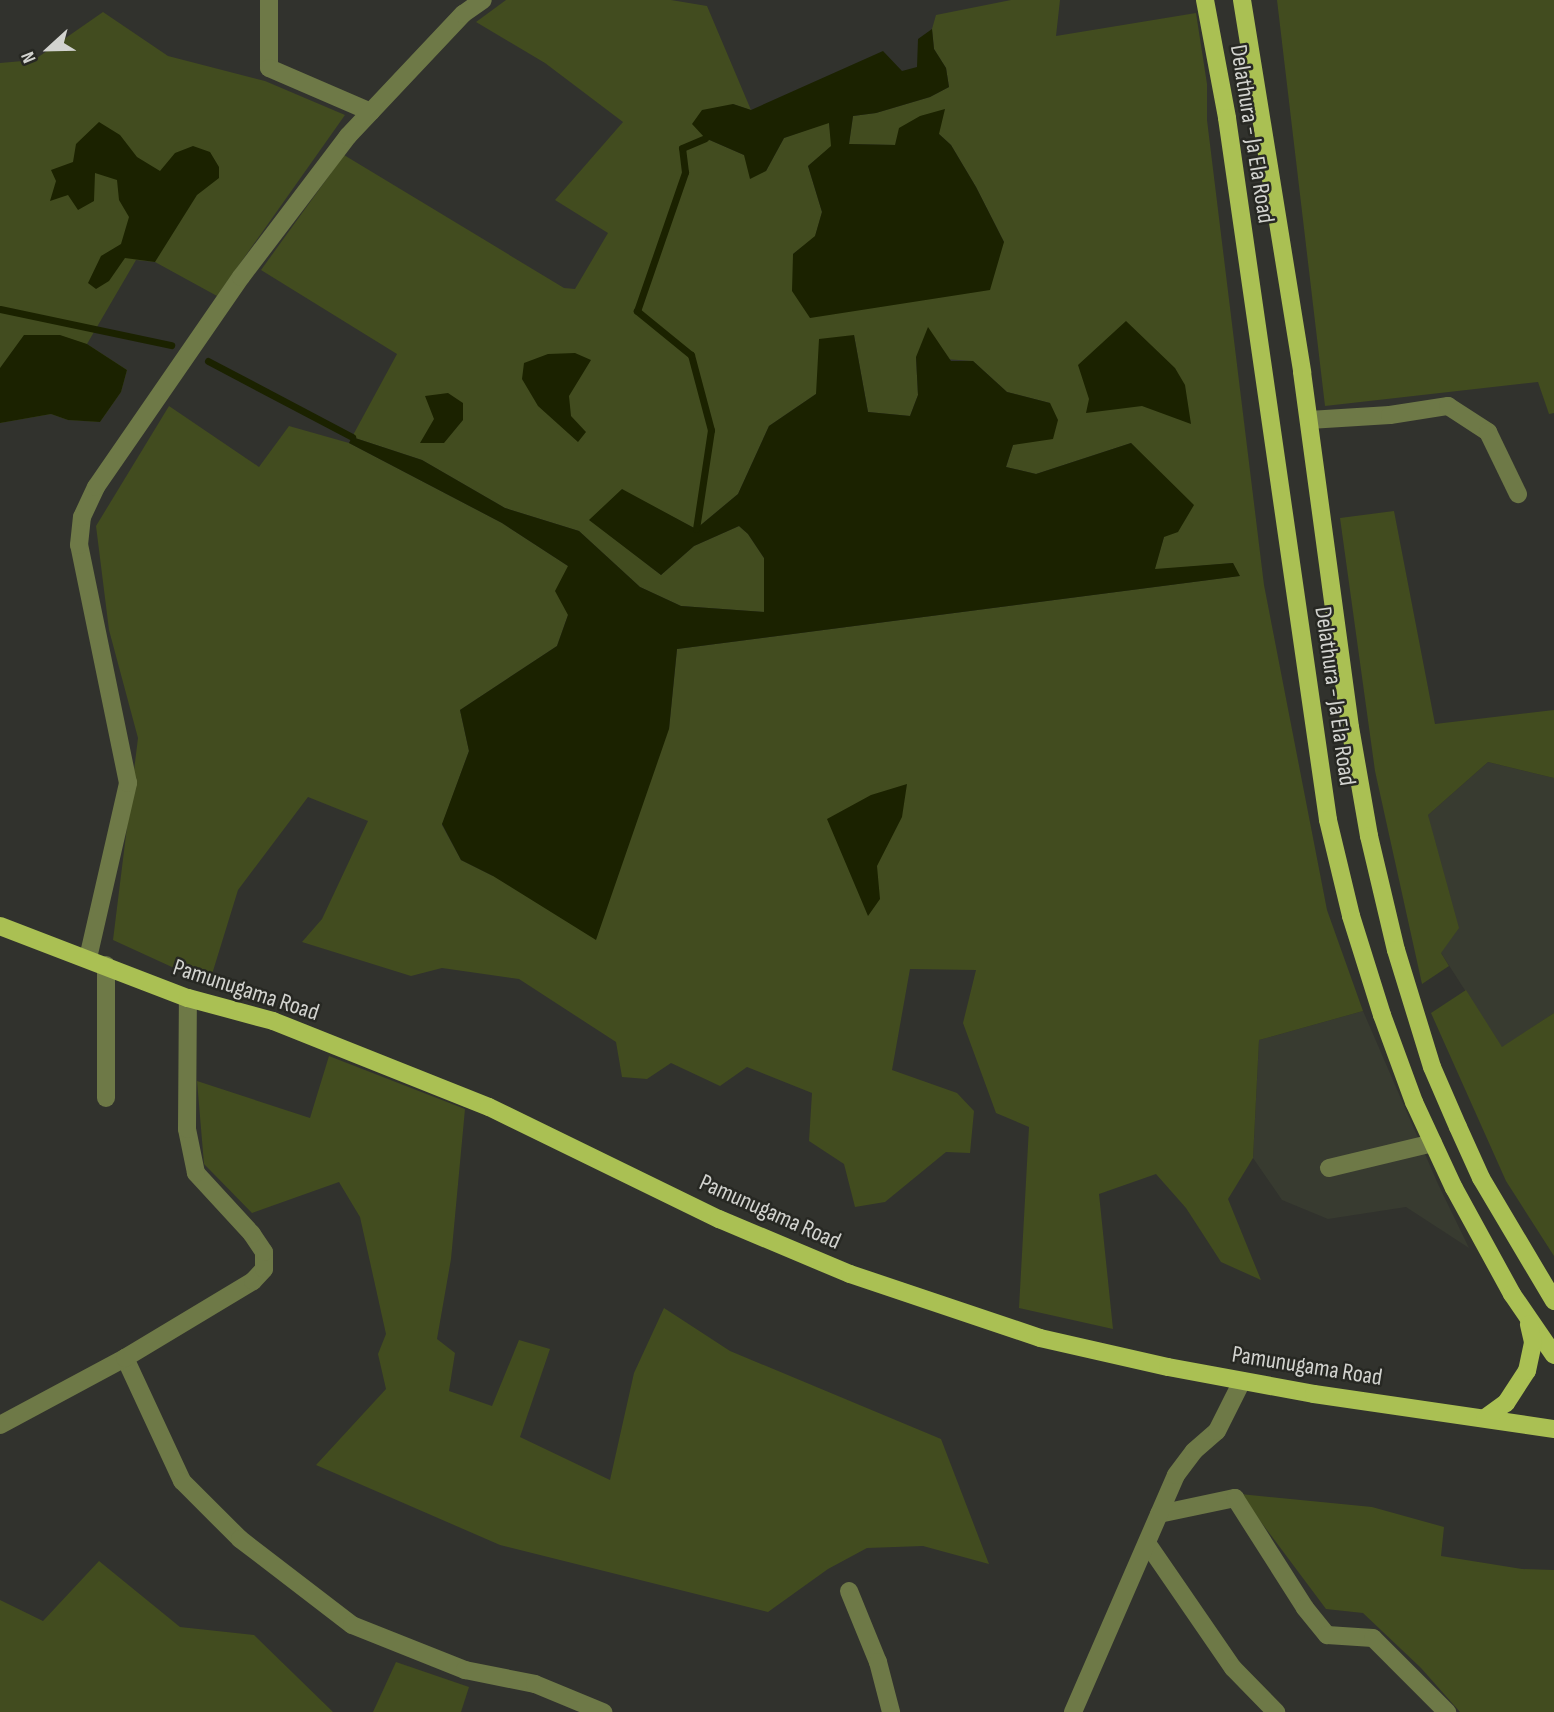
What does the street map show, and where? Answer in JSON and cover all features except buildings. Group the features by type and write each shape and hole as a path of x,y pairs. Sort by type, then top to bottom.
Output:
{"main road":[{"name":"Delathura - Ja Ela Road","path":"1205,0 1227,118 1328,820 1351,916 1382,1015 1433,1143 1483,1245 1554,1355"},
{"name":"Delathura - Ja Ela Road","path":"1242,0 1309,420 1350,727 1368,836 1396,950 1432,1067 1481,1178 1554,1301"},
{"name":"Pamunugama Road","path":"0,926 188,998 273,1021 489,1107 719,1219 850,1274 1040,1338 1242,1381 1554,1429"},
{"path":"1485,1418 1506,1402 1527,1371 1533,1342 1527,1316"}],"street":[{"path":"269,0 269,68 371,112"},
{"path":"88,958 128,783 77,535 82,517 96,487 241,277 348,136 463,14 483,0"},
{"path":"1309,420 1390,415 1448,406 1488,432 1518,494"},
{"path":"106,965 106,1098"},
{"path":"0,1425 125,1358 253,1281 264,1269 264,1252 252,1234 196,1173 187,1129 188,998"},
{"path":"1329,1168 1433,1143"},
{"path":"125,1358 182,1481 240,1539 352,1625 465,1670 535,1684 603,1712"},
{"path":"1078,1710 1176,1475 1194,1451 1217,1431 1242,1381"},
{"path":"1159,1514 1235,1498 1305,1608 1327,1634 1373,1638 1447,1712"},
{"path":"1147,1543 1233,1668 1276,1712"},
{"path":"849,1591 878,1662 891,1712"}],"shaded area":[{"path":"506,0 671,0 707,6 751,110 733,104 705,138 744,155 766,171 784,138 829,122 832,146 808,166 822,212 815,237 793,254 1004,242 951,145 939,134 896,145 849,144 853,116 876,113 930,97 949,87 946,68 934,49 932,29 936,15 1011,0 1060,0 1056,36 1196,13 1207,84 1207,120 1264,585 1327,910 1363,1011 1259,1040 1253,1158 1228,1199 1261,1280 1221,1262 1186,1208 1156,1174 1099,1194 1113,1329 1019,1308 1029,1127 996,1113 963,1023 976,970 910,969 892,1070 957,1093 974,1111 970,1153 946,1152 885,1202 855,1207 844,1164 809,1141 812,1093 747,1067 720,1086 671,1063 647,1079 622,1077 616,1042 519,979 442,968 411,976 302,942 322,919 368,821 308,797 238,890 209,984 113,940 138,738 109,630 96,526 169,406 259,467 289,426 349,443 502,523 568,566 568,615 557,646 460,710 469,751 442,825 461,860 493,876 669,729 677,649 1239,576 1233,563 1154,570 1164,537 1159,474 1131,443 1036,474 1006,467 1013,445 1050,403 1007,392 973,361 916,357 918,395 910,416 868,412 854,335 816,394 769,426 738,494 696,529 622,490 590,520 661,575 694,546 739,526 748,534 764,558 765,612 681,606 640,587 579,531 505,508 422,460 352,437 397,354 261,270 344,155 564,288 575,289 608,233 555,200 623,122 545,63 476,22"},
{"path":"1277,0 1554,0 1554,413 1549,414 1538,382 1325,406"},
{"path":"103,12 168,56 265,81 345,115 217,296 155,262 136,260 87,344 127,370 121,392 100,422 68,420 51,414 0,423 0,63 34,60"},
{"path":"932,29 934,49 946,68 949,87 930,97 876,113 853,116 849,144 895,145 899,128 920,116 945,109 939,134 951,145 1004,242 990,290 810,318 792,291 793,254 815,236 822,212 808,166 831,146 829,123 784,138 766,171 750,179 744,155 705,138 692,124 702,110 733,104 751,110 883,51 902,71 917,67 918,39"},
{"path":"99,122 120,135 137,157 160,171 175,153 193,146 210,152 219,167 219,178 197,195 155,262 125,258 109,281 96,289 88,283 101,256 121,244 129,217 119,200 117,180 95,173 94,201 78,210 68,195 50,201 56,181 51,170 73,162 76,144"},
{"path":"1126,321 1175,368 1185,385 1191,424 1142,406 1086,413 1089,399 1078,365"},
{"path":"928,327 951,361 973,361 1007,392 1050,403 1058,420 1053,439 1013,445 1006,467 1036,474 1131,443 1194,505 1178,532 1164,537 1155,569 1233,563 1240,576 677,649 669,729 596,940 493,876 461,860 442,824 469,751 460,710 557,646 568,615 555,591 568,566 502,523 349,443 352,437 422,460 505,508 579,531 640,587 681,606 764,612 764,558 748,534 739,526 694,546 661,575 589,520 622,489 696,529 738,494 769,426 816,394 819,339 854,335 868,412 910,416 918,395 916,357"},
{"path":"24,335 60,335 87,344 127,370 121,392 100,422 68,420 51,414 0,423 0,368"},
{"path":"575,353 591,360 569,396 571,416 586,432 578,442 538,406 522,379 524,363 548,354"},
{"path":"448,393 463,403 463,420 444,443 420,443 434,419 425,396"},
{"path":"1394,511 1435,724 1554,710 1554,778 1488,762 1428,815 1459,928 1441,953 1449,966 1422,984 1375,771 1340,518"},
{"path":"1488,762 1554,778 1554,1013 1502,1048 1441,953 1428,815"},
{"path":"907,784 902,817 877,866 880,899 868,916 827,819 871,795"},
{"path":"1466,990 1502,1047 1554,1013 1554,1256 1506,1181 1431,1013"},
{"path":"1363,1011 1438,1184 1469,1248 1406,1207 1328,1219 1282,1200 1253,1158 1259,1040"},
{"path":"329,1056 465,1109 451,1259 437,1339 455,1353 449,1391 492,1406 519,1340 550,1349 520,1437 610,1480 634,1373 664,1308 730,1351 941,1439 989,1564 923,1546 867,1548 828,1569 768,1612 500,1545 316,1465 386,1389 378,1354 386,1334 360,1217 339,1182 252,1213 204,1164 197,1081 310,1118"},
{"path":"1240,1494 1372,1507 1444,1527 1441,1556 1522,1569 1554,1570 1554,1712 1460,1712 1421,1668 1363,1613 1326,1609"},
{"path":"99,1561 180,1627 254,1635 333,1712 0,1712 0,1600 43,1621"},
{"path":"396,1662 469,1687 461,1712 373,1712"}],"waterway":[{"path":"696,529 711,430 691,355 637,311 685,172 682,148 705,138"},
{"path":"0,309 171,345"},
{"path":"208,361 352,437"}]}
